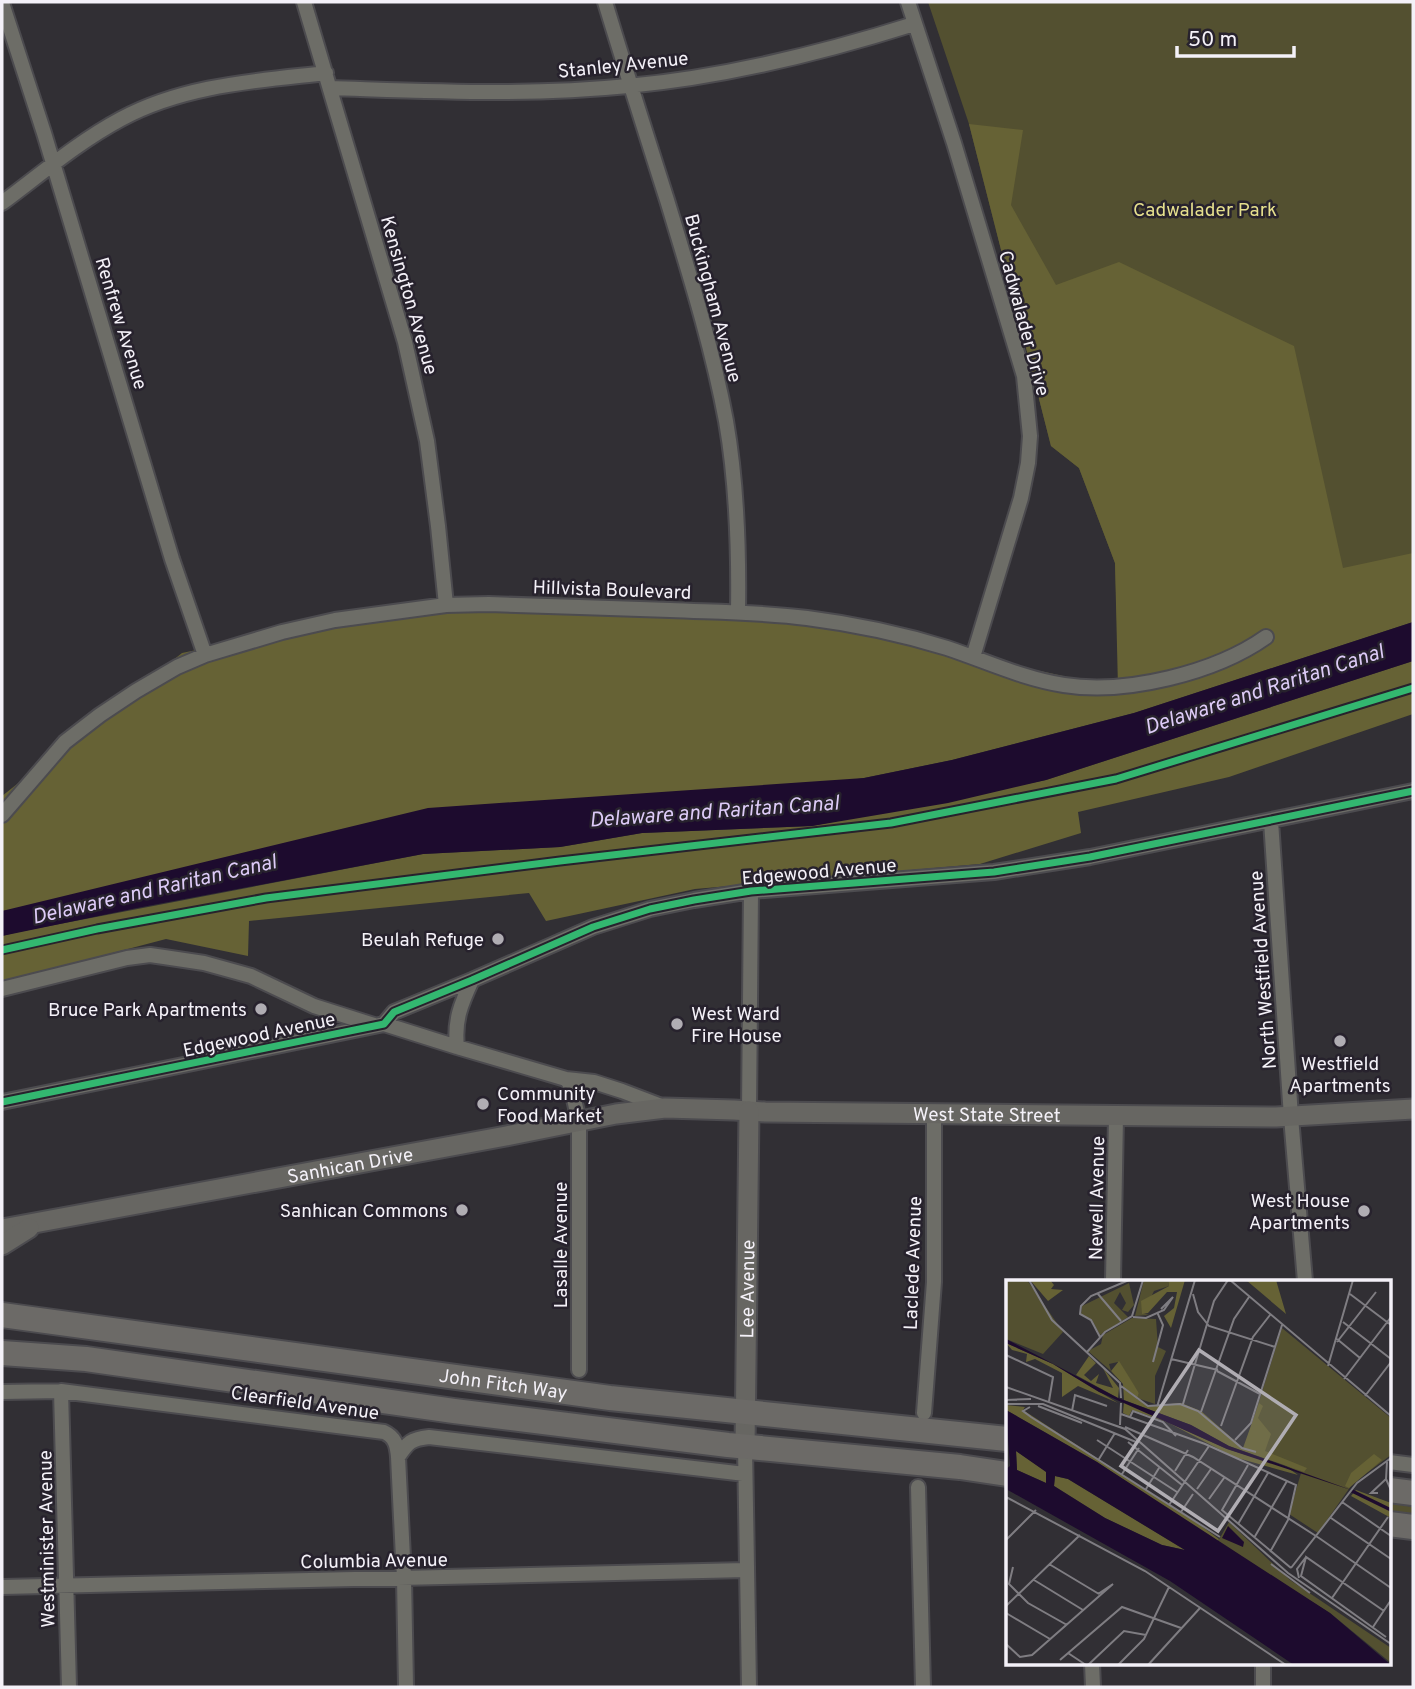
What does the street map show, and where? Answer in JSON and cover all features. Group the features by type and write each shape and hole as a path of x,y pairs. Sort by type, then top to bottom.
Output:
{"highway":[{"name":"John Fitch Way","path":"2,1315 610,1398 1006,1439"},
{"name":"John Fitch Way","path":"2,1353 86,1359 454,1411 745,1447 960,1467 1006,1474"},
{"path":"1390,1490 1413,1493"},
{"path":"1390,1524 1413,1527"}],"main road":[{"name":"West State Street","path":"665,1108 1116,1116 1291,1116 1413,1109"},
{"name":"Sanhican Drive","path":"2,1229 616,1114 665,1108"},
{"name":"Lee Avenue","path":"745,1447 749,1111"},
{"name":"Sanhican Drive","path":"2,1245 36,1223"}],"street":[{"name":"Kensington Avenue","path":"304,2 405,342 427,441 439,526 446,605"},
{"name":"Buckingham Avenue","path":"605,2 695,290 713,357 726,424 735,500 738,612"},
{"name":"Cadwalader Drive","path":"908,2 954,143 1024,376 1028,400 1030,436 1021,498 973,657"},
{"name":"Renfrew Avenue","path":"2,3 172,559 205,655"},
{"name":"Stanley Avenue","path":"2,203 53,163 106,128 140,110 201,90 236,83 328,81 465,93 631,86 808,55 914,24"},
{"name":"Hillvista Boulevard","path":"2,816 65,742 136,691 177,667 205,655 282,632 335,620 446,605 489,604 781,615 874,629 944,647 1048,682 1098,688 1123,687 1199,670 1227,660 1266,637"},
{"name":"Edgewood Avenue","path":"2,1102 379,1025 394,1012 581,932 621,918 694,900 751,891 994,872 1090,858 1413,791"},
{"name":"North Westfield Avenue","path":"1271,821 1305,1280"},
{"name":"Lee Avenue","path":"749,1111 751,891"},
{"name":"West State Street","path":"2,989 127,958 150,956 204,963 251,976 314,1006 566,1079 594,1082 665,1108"},
{"path":"457,1047 456,1020 472,980"},
{"path":"566,1079 571,1086 579,1121"},
{"name":"Laclede Avenue","path":"924,1413 933,1282 934,1114"},
{"name":"Newell Avenue","path":"1113,1280 1116,1116"},
{"name":"Lasalle Avenue","path":"579,1121 579,1370"},
{"name":"Clearfield Avenue","path":"2,1392 61,1391 384,1432 396,1442 398,1457"},
{"name":"Westminister Avenue","path":"61,1391 69,1687"},
{"path":"406,1687 398,1457 407,1444 415,1439 429,1437 745,1474"},
{"name":"Lee Avenue","path":"745,1447 749,1687"},
{"path":"1390,1462 1413,1465"},
{"path":"918,1487 923,1687"},
{"name":"Columbia Avenue","path":"2,1587 746,1570"},
{"path":"1092,1664 1093,1687"},
{"path":"1263,1664 1263,1687"}],"green space":[{"name":"Cadwalader Park","path":"928,2 1413,2 1413,606 1118,654 1115,563 1079,468 1051,446 969,124"},
{"path":"1390,1503 1413,1507 1413,1516 1390,1512"}],"shaded area":[{"path":"969,124 1023,130 1011,205 1056,285 1119,262 1294,346 1343,568 1413,553 1413,622 1134,713 952,760 864,778 2,911 2,796 182,653 430,601 773,613 1118,688 1115,563 1079,468 1051,446"},
{"path":"1413,661 1413,714 1229,777 1078,812 1081,833 980,864 695,889 546,921 529,893 249,921 248,956 166,939 2,982 2,936 18,932 423,854 560,847 642,833 812,826 1046,780"}],"water":[{"name":"Delaware and Raritan Canal","path":"1413,622 1413,661 1046,780 948,803 812,826 642,833 560,847 423,854 2,936 2,911 428,808 864,778 952,760 1134,713"}],"cycle path":[{"path":"2,950 97,929 266,898 891,823 1116,779 1413,688"},
{"path":"2,1102 384,1024 394,1012 593,927 650,909 751,891 994,872 1090,857 1413,791"}],"place":[{"name":"Beulah Refuge","path":"498,939"},
{"name":"Bruce Park Apartments","path":"261,1009"},
{"name":"West Ward Fire House","path":"677,1024"},
{"name":"Westfield Apartments","path":"1340,1041"},
{"name":"Community Food Market","path":"483,1104"},
{"name":"Sanhican Commons","path":"462,1210"},
{"name":"West House Apartments","path":"1364,1211"}]}
